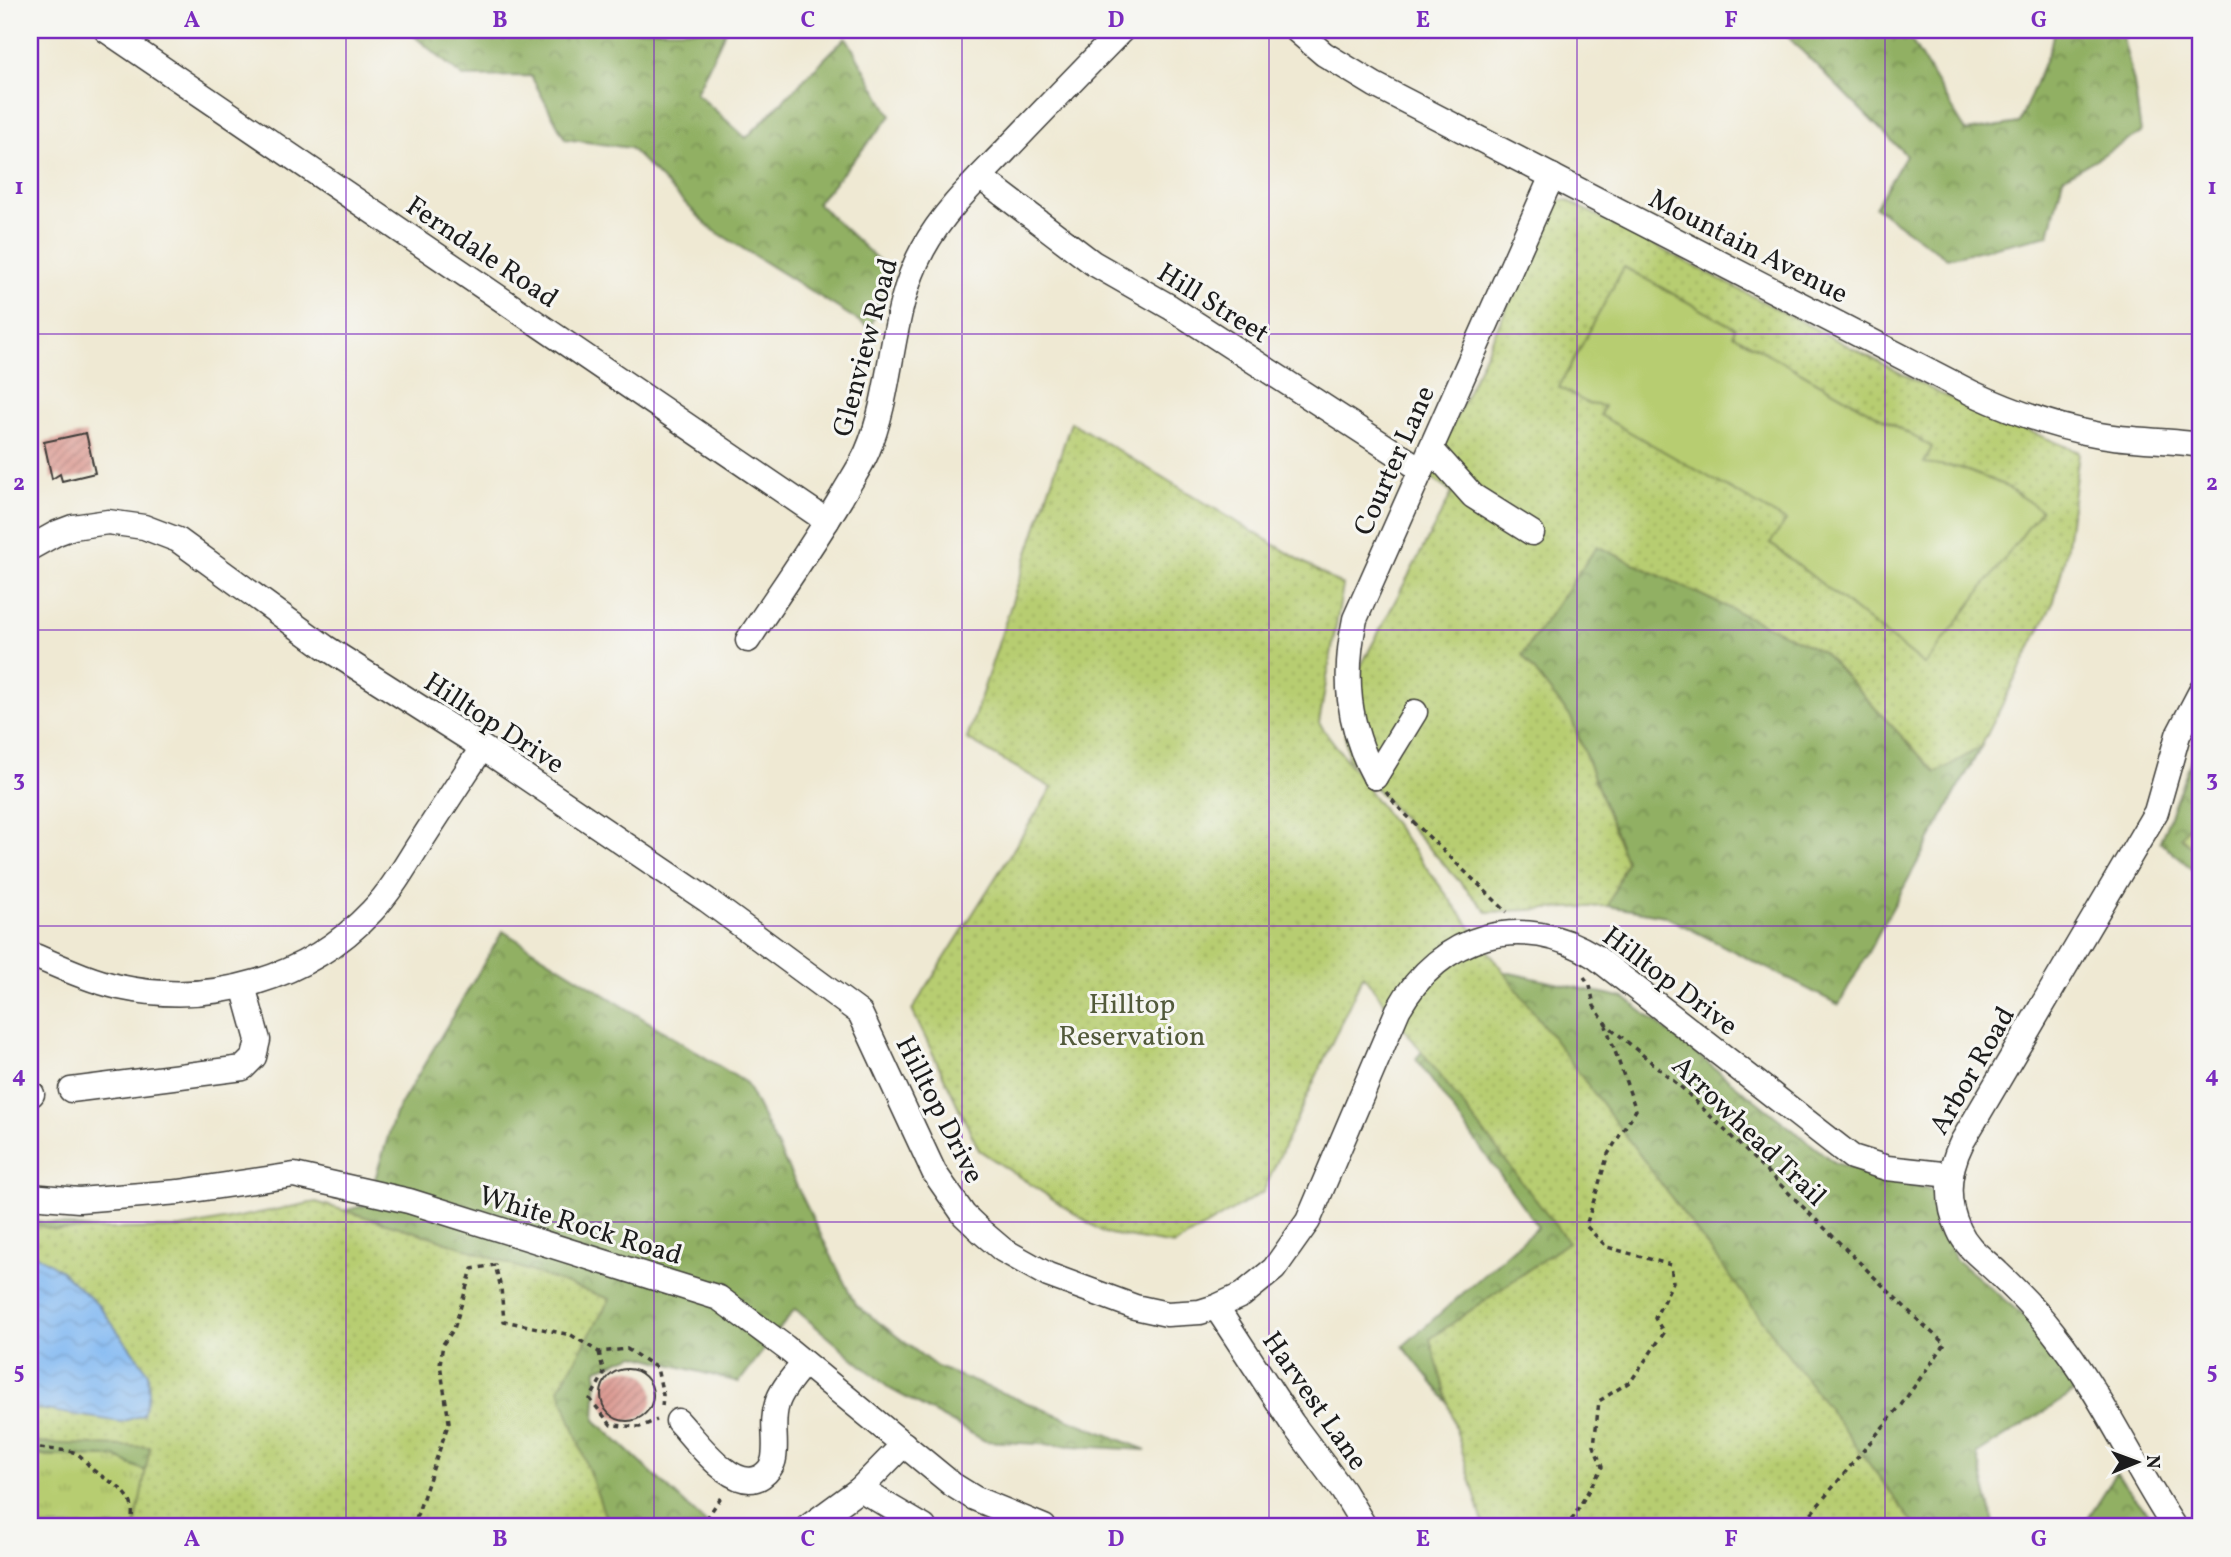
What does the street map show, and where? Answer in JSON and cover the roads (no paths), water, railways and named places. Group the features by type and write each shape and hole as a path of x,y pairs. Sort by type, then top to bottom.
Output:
{"street":[{"name":"Ferndale Road","path":"106,30 827,521"},
{"name":"Glenview Road","path":"748,640 827,521 867,454 882,407 897,318 914,267 943,218 1122,30"},
{"name":"Mountain Avenue","path":"1296,30 1342,67 2002,407 2067,428 2102,435 2201,446"},
{"name":"Courter Lane","path":"1415,712 1375,777 1358,742 1349,704 1347,673 1350,640 1363,598 1552,176"},
{"name":"Hill Street","path":"980,177 1093,263 1427,459 1473,496 1532,533"},
{"name":"Hilltop Drive","path":"30,548 57,533 89,524 126,523 162,532 178,540 325,647 482,748 707,900 860,1013 934,1172 964,1215 1003,1250 1048,1275 1135,1307 1175,1314 1200,1312 1242,1295 1274,1269 1308,1221 1398,1010 1419,978 1433,964 1465,944 1501,933 1525,933 1567,941 1596,957 1852,1157 1887,1168 1951,1175"},
{"name":"Arbor Road","path":"2174,1527 2147,1486 2096,1391 2052,1330 1997,1271 1966,1244 1954,1218 1950,1189 1951,1175 1962,1142 2156,812 2178,735 2201,691"},
{"path":"30,954 96,980 141,991 188,994 243,986 291,970 334,944 373,911 404,870 482,748"},
{"path":"71,1090 243,1068 254,1058 258,1040 243,986"},
{"name":"White Rock Road","path":"30,1196 79,1200 179,1192 294,1175 409,1201 719,1298 804,1363 953,1485 974,1498 1044,1527"},
{"name":"Harvest Lane","path":"1216,1307 1292,1423 1343,1491 1365,1527"},
{"path":"678,1421 733,1477 750,1480 758,1478 769,1469 774,1456 773,1423 779,1398 804,1363"},
{"path":"808,1527 860,1489 904,1444"},
{"path":"860,1489 924,1527"}],"water":[{"path":"35,1254 60,1270 99,1306 148,1372 149,1394 143,1415 121,1422 38,1409 30,1411 30,1256"}],"park label":[{"name":"Hilltop Reservation","path":"1132,1019"}]}
